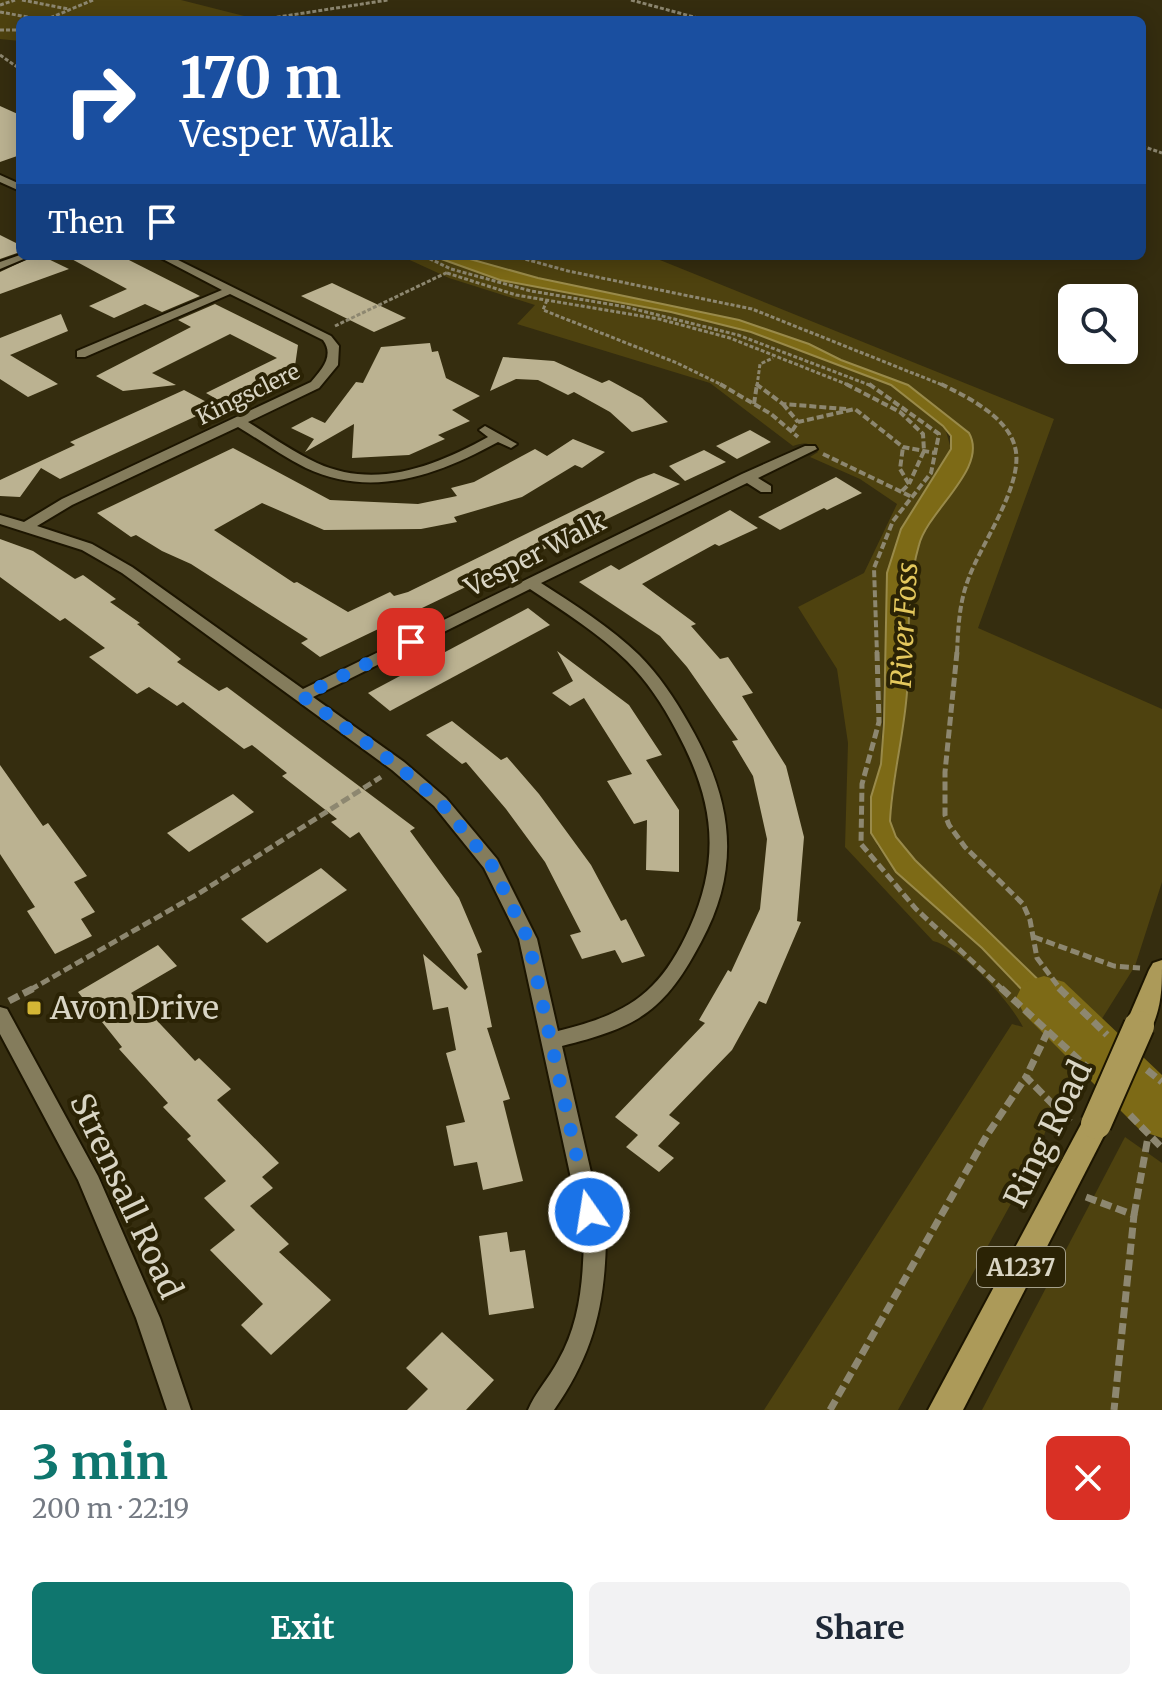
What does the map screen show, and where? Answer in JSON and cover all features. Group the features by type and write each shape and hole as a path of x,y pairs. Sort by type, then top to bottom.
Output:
{"highway":[{"name":"Ring Road","path":"945,1410 1092,1132 1161,972"}],"street":[{"name":"Kingsclere","path":"28,526 67,502 299,393 326,375 334,355 333,346 319,333 170,260"},
{"path":"66,351 85,358 231,290"},
{"path":"239,422 317,468 358,479 422,473 444,466 492,434 511,444"},
{"name":"Vesper Walk","path":"302,696 810,449"},
{"path":"747,477 766,489"},
{"path":"0,519 28,526 107,558 398,766 440,802 491,864 528,939 595,1238 595,1284 589,1319 575,1357 540,1410"},
{"path":"531,583 609,638 654,683 709,776 720,826 714,891 702,924 668,984 648,1005 622,1022 553,1040"},
{"name":"Strensall Road","path":"0,1015 87,1176 148,1318 179,1410"}],"path":[{"path":"0,5 15,0"},
{"path":"22,0 71,9"},
{"path":"54,16 91,0"},
{"path":"285,16 388,0"},
{"path":"632,0 690,16"},
{"path":"0,12 22,16"},
{"path":"431,260 494,289 659,319 730,338 862,390 900,412 923,434 924,451 909,484 902,491"},
{"path":"528,260 752,309 970,397 989,412 1012,439 1017,452 1010,487 964,589 945,818 968,851 1019,898 1033,925 1037,958 1073,1002"},
{"path":"319,333 449,271 549,294 626,307 738,335 870,384 939,434 931,473 893,521 874,568 879,722 862,784 861,844 916,909 1097,1078"},
{"path":"549,294 543,310 686,366 754,404 792,431 810,449 912,497"},
{"path":"754,404 760,364 774,357"},
{"path":"756,384 783,404 798,422"},
{"path":"783,404 855,409 903,447 935,453"},
{"path":"792,431 798,422 855,409"},
{"path":"903,447 900,469 909,484"},
{"path":"0,1005 75,967 285,841 398,766"},
{"path":"1034,937 1114,966 1135,966 1161,972"},
{"path":"830,1410 979,1148 1026,1077 1048,1030"},
{"path":"1026,1077 1092,1132"},
{"path":"1124,1108 1162,1148"},
{"path":"1114,1410 1134,1215 1149,1136"},
{"path":"1063,1188 1134,1215"}],"shaded area":[{"path":"0,0 181,0 244,16 16,16 16,41 0,39"},
{"path":"410,260 444,260 500,280 672,312 750,332 885,382 944,424 951,449 901,529 883,685 881,764 871,797 877,845 896,872 917,892 951,916 1047,1016 1085,1050 1048,1124 1036,1158 898,1410 764,1410 1012,1024 1023,1027 984,976 957,954 933,941 845,847 848,743 837,669 798,607 864,573 897,504 860,479 810,457 818,452 810,445 793,446 710,383 517,324 535,305 449,278"},
{"path":"473,260 660,260 1054,419 978,628 1162,709 1162,882 1135,966 1093,1033 915,860 896,837 890,821 907,691 909,596 918,545 974,448 969,433 908,385 841,360 809,344 739,320 538,278"},
{"path":"1125,1137 1162,1163 1162,1410 982,1410"}],"water":[{"path":"444,260 473,260 538,278 739,320 809,344 841,360 908,385 969,433 973,446 971,460 925,532 915,563 910,600 905,708 890,821 896,837 915,860 1093,1033 1085,1050 1047,1016 982,948 896,872 871,833 871,797 881,764 884,723 887,573 901,529 951,449 951,436 943,426 891,385 751,332 671,312 500,280"}],"building":[{"path":"0,106 16,113 16,156 0,162"},
{"path":"0,235 16,243 16,253 0,259"},
{"path":"26,260 50,260 69,269 0,294 0,272"},
{"path":"73,260 129,260 200,296 162,312 145,304 114,318 89,306 127,289"},
{"path":"332,283 406,318 374,332 301,296"},
{"path":"215,304 298,345 294,373 227,405 206,393 277,358 230,334 152,373 176,385 123,391 96,376 191,327 178,320"},
{"path":"61,314 68,331 10,355 58,384 28,397 0,379 0,338"},
{"path":"430,343 432,352 438,351 446,378 480,396 452,410 470,421 438,435 445,439 409,455 352,458 354,424 305,452 314,439 291,428 312,417 325,423 356,382 363,383 381,347"},
{"path":"503,357 554,361 602,383 609,380 642,398 668,422 632,432 610,412 574,392 568,395 538,380 516,379 490,391"},
{"path":"184,390 216,407 60,479 41,468 20,497 0,496 0,480 75,445 70,442"},
{"path":"750,430 771,442 737,459 716,446"},
{"path":"573,439 605,452 582,468 575,465 522,497 454,517 457,522 421,529 324,530 262,503 214,530 294,583 348,612 390,592 394,596 408,592 638,479 654,473 680,484 320,657 301,643 308,639 191,564 136,535 131,537 97,513 233,448 330,500 418,504 457,496 451,488 474,482 535,449 547,456"},
{"path":"704,450 726,462 685,481 669,466"},
{"path":"836,477 862,493 780,530 758,517"},
{"path":"730,510 758,528 719,546 715,544 642,584 696,624 691,626 720,659 728,657 753,693 742,696 786,766 804,837 797,921 801,922 766,1004 759,1001 732,1050 669,1115 680,1123 658,1146 674,1158 659,1172 626,1147 638,1135 615,1117 705,1023 699,1020 728,970 731,972 760,909 767,839 753,776 732,741 738,740 687,667 660,636 579,582 611,565 619,570"},
{"path":"0,539 33,551 75,579 83,575 116,599 110,602 140,623 137,624 181,659 177,662 219,691 227,687 415,828 410,831 459,898 482,952 477,954 492,1027 487,1028 510,1099 503,1101 523,1181 483,1190 477,1162 454,1166 446,1126 465,1122 446,1053 456,1050 448,1007 433,1010 423,954 465,990 468,987 359,832 350,838 331,822 337,819 282,776 287,773 252,745 244,749 183,702 177,706 149,687 137,694 89,657 105,648 65,618 60,621 0,577"},
{"path":"528,608 550,625 390,711 368,693"},
{"path":"557,651 629,705 662,755 646,760 679,810 679,872 646,870 647,820 634,824 607,781 632,774 584,698 570,706 552,693 573,681"},
{"path":"452,721 501,760 507,757 539,794 591,865 621,921 626,919 645,956 622,963 615,950 582,959 570,935 581,932 545,862 466,762 462,764 426,735"},
{"path":"0,765 43,826 48,823 87,876 74,882 95,912 81,919 92,936 55,954 27,911 35,907 0,854"},
{"path":"233,794 254,812 189,852 167,833"},
{"path":"321,868 347,890 267,943 241,919"},
{"path":"158,945 177,966 131,993 195,1061 199,1058 231,1089 217,1100 279,1163 262,1177 273,1188 250,1206 289,1244 279,1252 331,1300 271,1355 241,1325 263,1304 210,1250 235,1230 204,1198 226,1181 187,1139 191,1136 163,1107 168,1103 119,1049 122,1047 78,992"},
{"path":"507,1232 510,1252 525,1250 534,1308 489,1315 479,1236"},
{"path":"442,1332 494,1380 466,1410 407,1410 428,1389 406,1368"}],"waterway":[{"name":"River Foss","path":"1044,998 1162,1113"}],"place":[{"name":"Avon Drive","path":"34,1008"}],"route":[{"path":"411,642 302,696 398,766 440,802 491,864 510,898 528,939 589,1212"}]}
